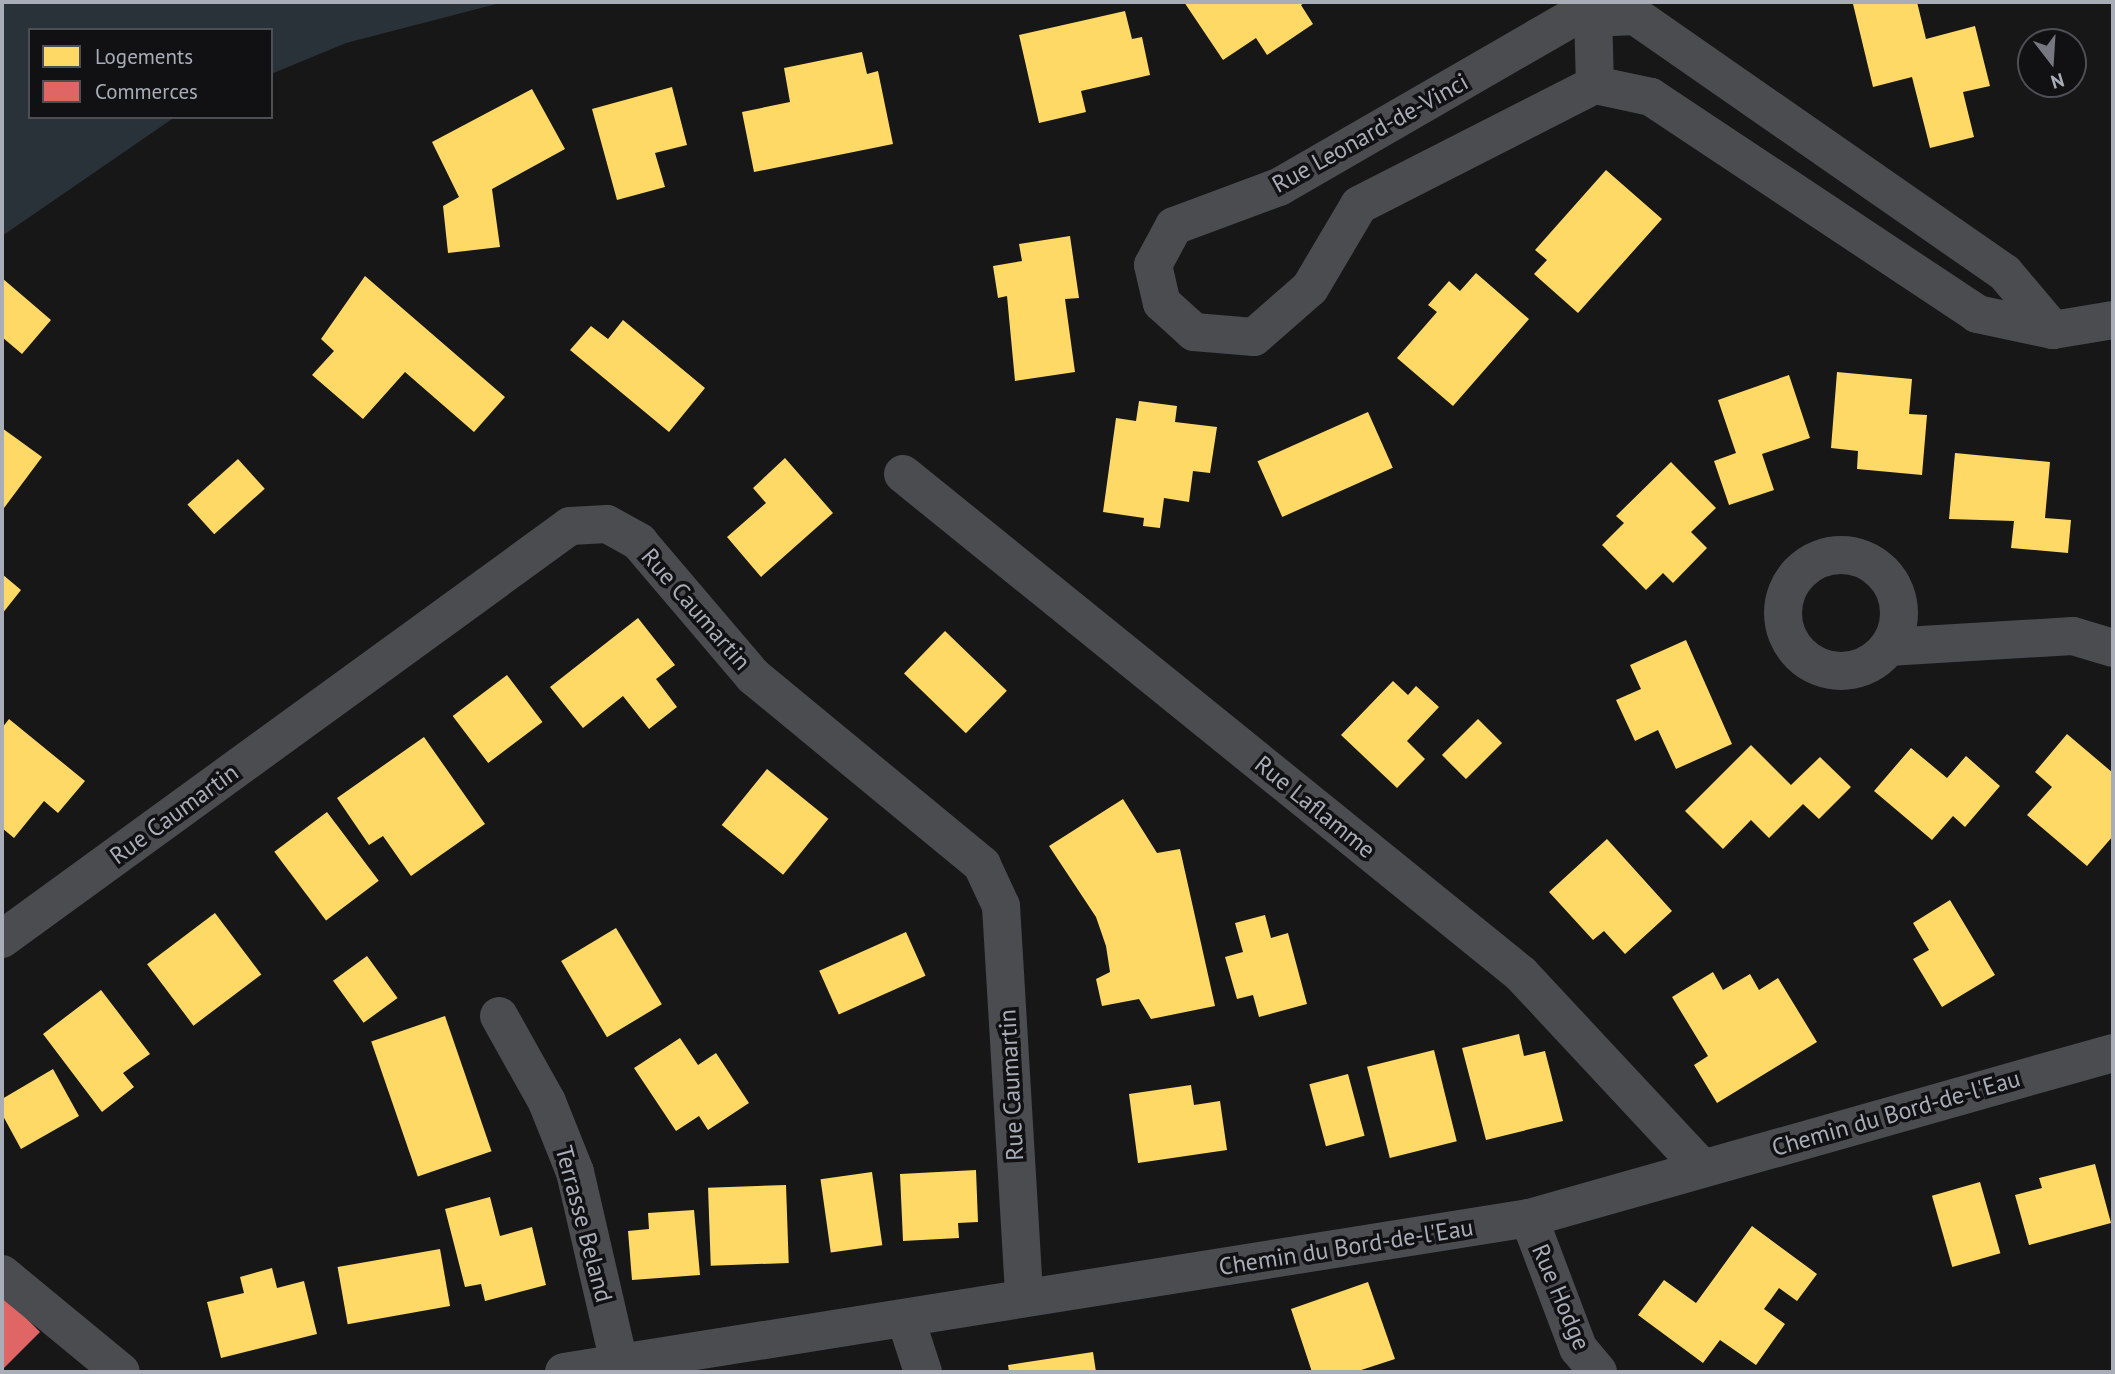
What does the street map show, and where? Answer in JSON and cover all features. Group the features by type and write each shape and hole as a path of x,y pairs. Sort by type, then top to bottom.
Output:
{"street":[{"name":"Rue Leonard-de-Vinci","path":"1595,85 1360,205 1310,288 1254,337 1194,332 1162,303 1153,265 1174,226 1279,187 1570,19 1593,13 1635,16 2005,273 2053,330"},
{"path":"1593,13 1595,85 1651,97 1977,314 2053,330 2113,320"},
{"name":"Rue Laflamme","path":"903,474 1521,974 1702,1168"},
{"name":"Rue Caumartin","path":"2,939 570,526 607,524 639,542 753,676 982,865 1001,906 1024,1297"},
{"path":"1888,648 2073,636 2113,648"},
{"name":"Terrasse Beland","path":"499,1016 547,1102 575,1172 619,1362"},
{"name":"Chemin du Bord-de-l'Eau","path":"564,1372 906,1321 1024,1297 1529,1218 2113,1053"},
{"name":"Rue Hodge","path":"1529,1218 1578,1348 1598,1372"},
{"path":"2,1274 121,1372"},
{"path":"906,1321 923,1372"}],"shaded area":[{"path":"2,2 504,2 346,43 273,73 273,28 28,28 28,119 172,119 2,236"}],"building: Logements":[{"path":"1184,2 1306,2 1301,5 1313,24 1267,55 1256,38 1223,60"},
{"path":"1917,2 1926,39 1975,26 1990,86 1963,92 1974,137 1930,148 1912,77 1873,87 1853,4"},
{"path":"1125,11 1132,39 1142,37 1150,75 1081,91 1086,112 1039,123 1019,35"},
{"path":"862,52 867,74 878,71 893,144 754,172 742,112 790,102 784,68"},
{"path":"672,87 687,145 655,153 665,187 617,200 592,109"},
{"path":"532,89 565,149 492,189 500,247 448,253 443,206 459,197 432,142"},
{"path":"1606,170 1662,219 1578,313 1534,274 1547,260 1535,250"},
{"path":"1070,236 1079,298 1065,299 1075,372 1015,381 1007,296 998,298 993,266 1022,261 1019,244"},
{"path":"1476,273 1529,319 1453,406 1397,358 1437,312 1428,305 1449,281 1460,291"},
{"path":"365,276 505,397 474,432 405,372 363,419 312,375 334,351 321,339"},
{"path":"2,278 51,320 22,354 2,337"},
{"path":"623,320 705,388 669,432 570,350 591,326 608,339"},
{"path":"1837,372 1912,379 1909,414 1927,415 1922,475 1857,469 1858,451 1831,448"},
{"path":"1789,375 1810,438 1762,454 1774,490 1729,505 1714,461 1736,453 1718,400"},
{"path":"1139,401 1177,406 1175,422 1217,427 1210,473 1193,471 1189,502 1164,498 1160,528 1143,526 1144,518 1103,512 1116,418 1136,421"},
{"path":"1368,412 1393,468 1282,517 1257,461"},
{"path":"2,428 42,457 4,508 2,506"},
{"path":"1955,453 2050,462 2045,518 2071,520 2068,553 2011,548 2014,521 1949,519"},
{"path":"785,458 833,513 761,577 727,537 766,503 753,488"},
{"path":"238,459 265,489 214,534 187,505"},
{"path":"1671,462 1716,508 1691,532 1707,548 1673,583 1663,573 1646,590 1602,545 1624,523 1616,516"},
{"path":"2,574 21,590 2,614"},
{"path":"638,618 675,665 656,679 677,707 649,729 623,696 583,728 550,687"},
{"path":"945,631 1007,691 966,733 904,673"},
{"path":"1686,640 1732,744 1676,769 1658,730 1635,741 1616,700 1641,689 1630,665"},
{"path":"507,675 543,722 488,763 453,716"},
{"path":"1393,681 1408,695 1416,686 1439,707 1407,741 1425,759 1397,788 1341,735"},
{"path":"9,719 85,781 58,813 44,801 14,838 2,828 2,728"},
{"path":"1478,719 1502,743 1466,779 1442,755"},
{"path":"2067,734 2113,773 2113,836 2087,866 2027,815 2052,787 2035,772"},
{"path":"424,737 485,824 411,876 383,836 369,845 337,798"},
{"path":"1751,745 1791,785 1820,757 1851,787 1819,819 1803,804 1769,838 1751,820 1723,849 1685,811"},
{"path":"1911,748 1947,778 1966,756 2000,786 1965,827 1953,816 1932,840 1874,791"},
{"path":"767,769 828,819 783,875 722,825"},
{"path":"1123,799 1157,853 1180,849 1215,1006 1151,1019 1139,999 1102,1006 1096,979 1110,972 1106,946 1096,917 1049,846"},
{"path":"327,812 379,881 326,920 274,852"},
{"path":"1607,839 1672,911 1625,954 1604,931 1593,940 1549,892"},
{"path":"1950,900 1995,975 1942,1007 1913,959 1929,950 1913,923"},
{"path":"215,913 261,974 193,1026 147,964"},
{"path":"1265,915 1271,938 1288,933 1307,1004 1259,1017 1253,995 1237,999 1225,957 1243,952 1235,923"},
{"path":"616,928 662,1004 607,1037 561,961"},
{"path":"906,932 926,976 839,1014 819,971"},
{"path":"367,956 398,998 364,1023 333,981"},
{"path":"1713,972 1723,990 1750,974 1759,990 1778,978 1817,1042 1717,1103 1694,1065 1708,1056 1672,997"},
{"path":"101,990 150,1054 123,1073 134,1087 102,1112 43,1034"},
{"path":"445,1016 492,1151 418,1177 371,1041"},
{"path":"1519,1034 1524,1056 1545,1051 1563,1121 1486,1140 1462,1048"},
{"path":"680,1038 698,1065 716,1053 749,1103 708,1130 699,1116 676,1131 634,1068"},
{"path":"1434,1050 1457,1141 1390,1158 1367,1067"},
{"path":"53,1069 79,1116 21,1149 2,1114 2,1099"},
{"path":"1348,1074 1365,1136 1326,1146 1309,1084"},
{"path":"1191,1085 1194,1105 1220,1101 1227,1150 1138,1163 1129,1094"},
{"path":"2095,1164 2111,1223 2029,1245 2015,1195 2042,1188 2039,1178"},
{"path":"976,1170 978,1222 958,1223 959,1238 903,1241 900,1174"},
{"path":"872,1172 882,1245 831,1253 821,1179"},
{"path":"1980,1182 2000,1253 1952,1267 1932,1196"},
{"path":"786,1185 789,1263 711,1266 708,1188"},
{"path":"490,1197 500,1236 532,1227 546,1285 485,1301 481,1284 465,1287 445,1209"},
{"path":"694,1210 700,1275 632,1280 628,1231 649,1229 648,1213"},
{"path":"1752,1226 1817,1274 1797,1301 1779,1288 1764,1309 1785,1324 1756,1365 1720,1340 1703,1363 1638,1315 1664,1280 1696,1303"},
{"path":"440,1249 450,1306 348,1324 338,1267"},
{"path":"272,1268 277,1288 304,1281 317,1334 221,1358 207,1302 244,1293 240,1277"},
{"path":"1368,1282 1395,1359 1355,1372 1312,1372 1291,1309"},
{"path":"1093,1352 1096,1372 1009,1372 1008,1365"}],"building: Commerces":[{"path":"2,1294 40,1332 2,1370"}]}
